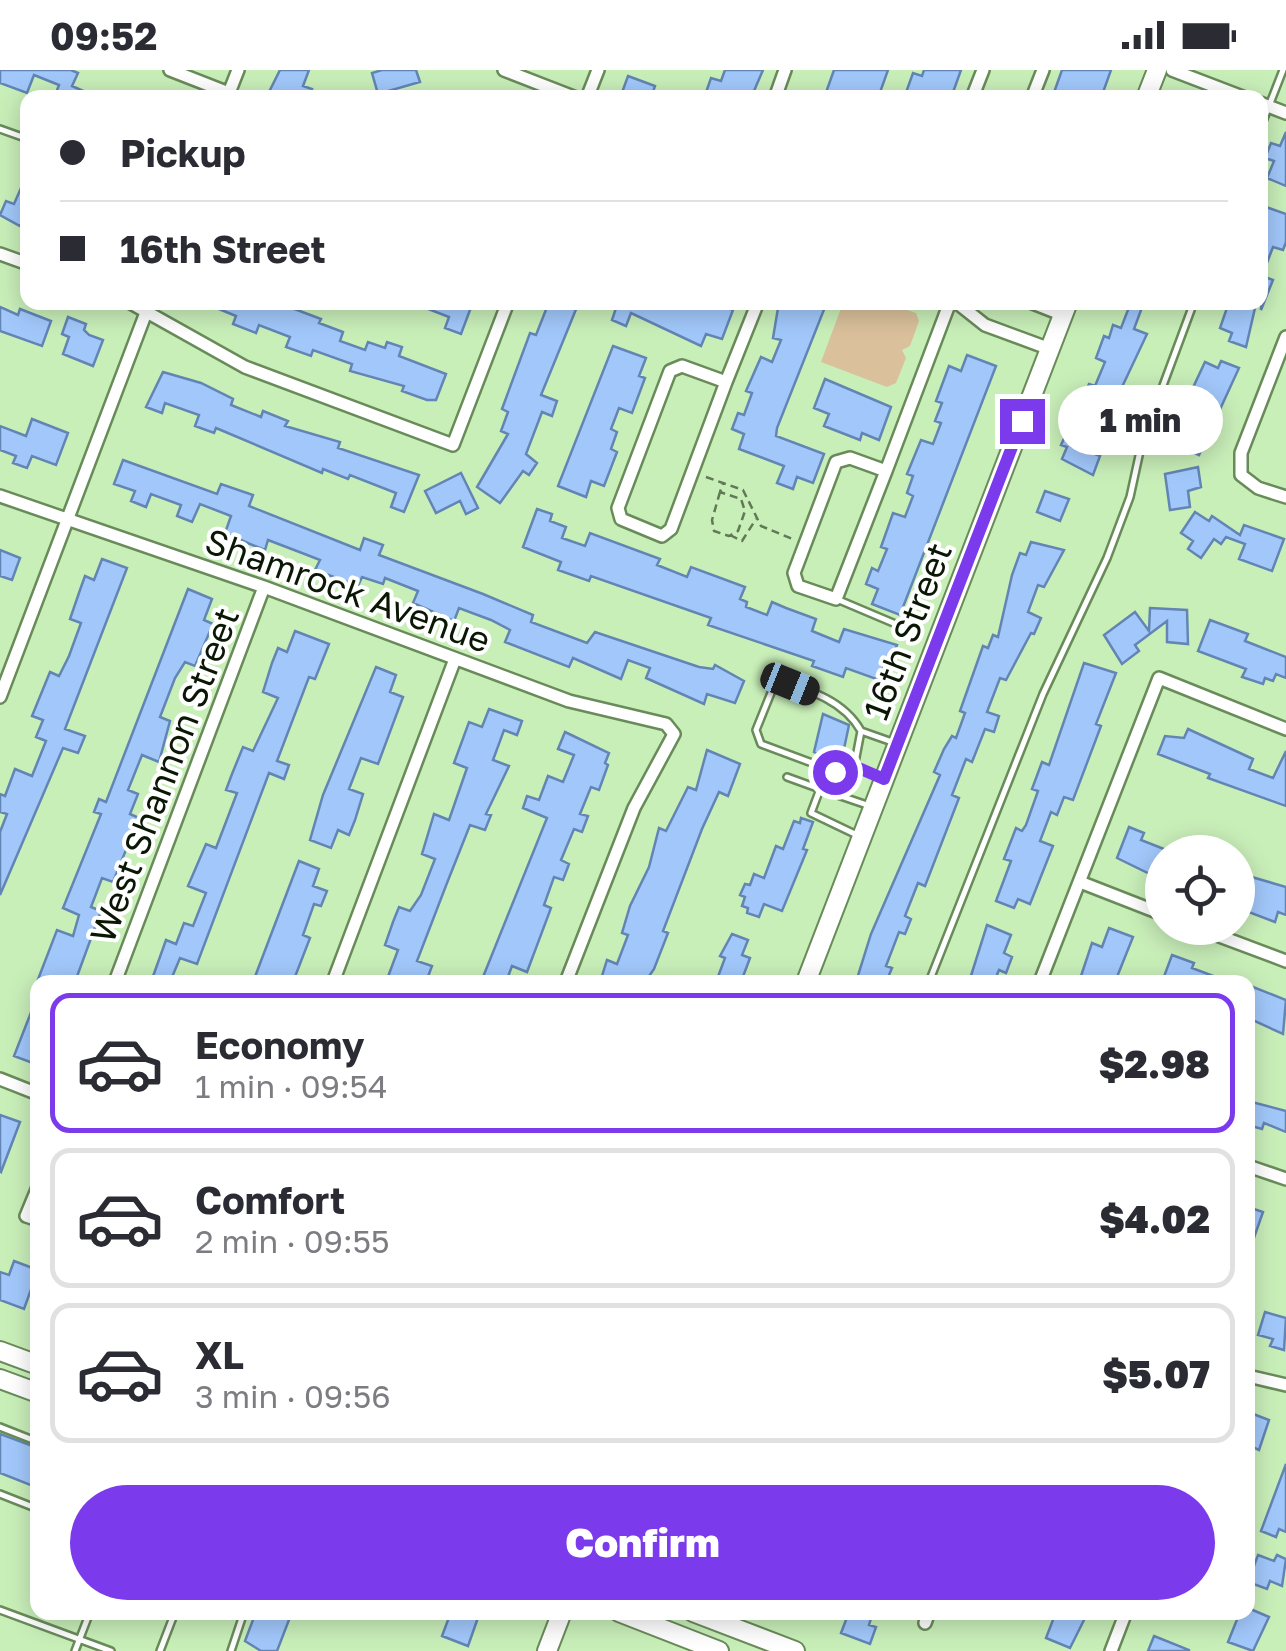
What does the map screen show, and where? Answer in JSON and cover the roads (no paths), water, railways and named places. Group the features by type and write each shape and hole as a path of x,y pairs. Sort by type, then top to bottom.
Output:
{"main road":[{"name":"16th Street","path":"809,975 1065,310"},
{"path":"0,1350 30,1362"},
{"path":"0,1379 30,1390"},
{"path":"547,1651 559,1620"},
{"path":"639,1620 718,1651"},
{"path":"714,1620 795,1651"}],"street":[{"path":"170,70 216,90"},
{"path":"504,70 555,90"},
{"path":"1172,70 1224,90"},
{"path":"0,697 146,310"},
{"path":"154,310 245,367 453,446 505,310"},
{"path":"726,382 682,366 670,371 618,508 621,519 662,536 671,529 755,310"},
{"path":"886,471 850,458 836,462 794,572 798,586 836,599 950,310"},
{"path":"965,310 992,328 1050,350"},
{"path":"1286,337 1241,452 1241,475 1258,488 1286,497"},
{"name":"Shamrock Avenue","path":"0,496 264,587 569,701 651,718 674,734 634,808 569,975"},
{"name":"West Shannon Street","path":"118,975 264,587"},
{"path":"336,975 455,660"},
{"path":"1043,975 1159,678 1286,729"},
{"path":"1080,882 1145,907"},
{"path":"1243,945 1286,961"},
{"path":"0,1080 30,1091"},
{"path":"1255,1169 1286,1180"},
{"path":"1255,1378 1286,1385"},
{"path":"1111,1651 1123,1620"}],"lane":[{"path":"1268,98 1283,70"},
{"path":"932,975 1043,694 1107,558 1130,497 1142,442 1191,310"},
{"path":"836,599 898,625"},
{"path":"862,731 854,766 846,776 761,744 756,730 775,683 780,681 838,704 851,713 862,731 898,744"},
{"path":"854,766 884,779"},
{"path":"787,777 874,808"},
{"path":"820,788 812,816 862,837"},
{"path":"0,1427 30,1439"},
{"path":"0,1494 30,1506"},
{"path":"0,1610 111,1651"},
{"path":"75,1651 87,1620"},
{"path":"160,1651 172,1620"},
{"path":"230,1651 241,1620"}]}
